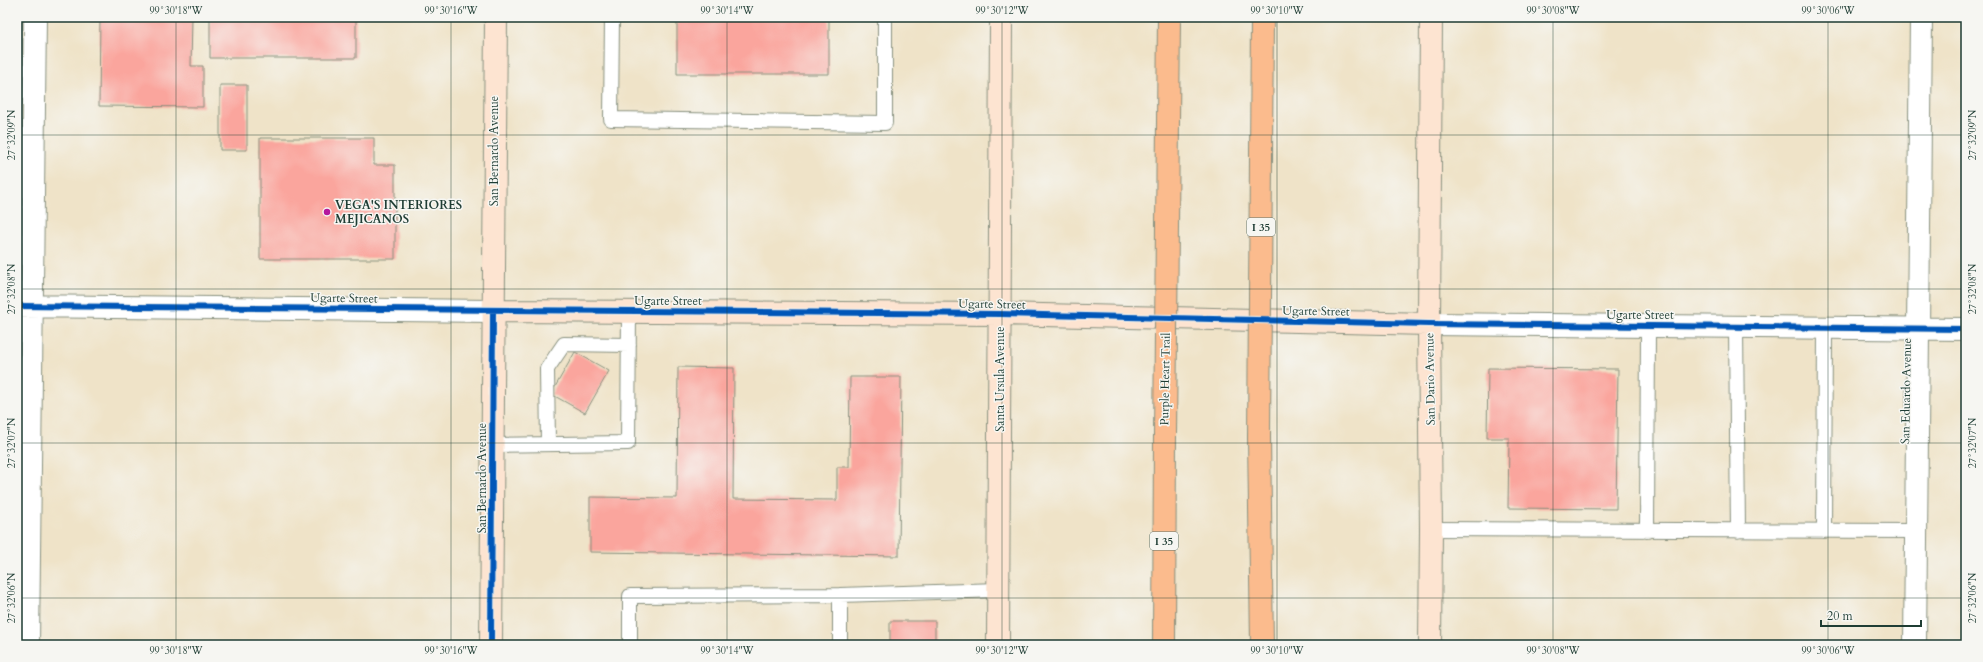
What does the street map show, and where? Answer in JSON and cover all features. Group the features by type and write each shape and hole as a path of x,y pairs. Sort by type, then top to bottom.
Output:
{"highway":[{"name":"Purple Heart Trail","path":"1164,645 1163,593 1169,17"},
{"name":"I 35","path":"1262,17 1260,438 1262,645"},
{"path":"1148,645 1163,593"}],"main road":[{"name":"San Bernardo Avenue","path":"492,645 496,17"},
{"name":"Santa Ursula Avenue","path":"998,645 1001,17"},
{"name":"San Dario Avenue","path":"1430,645 1431,17"},
{"name":"Ugarte Street","path":"493,311 1000,314 1430,324"}],"street":[{"path":"28,645 24,306 35,17"},
{"name":"San Eduardo Avenue","path":"1915,645 1921,17"},
{"name":"Ugarte Street","path":"24,306 493,311"},
{"name":"Ugarte Street","path":"1430,324 1966,329"}],"lane":[{"path":"612,17 611,119 885,123 885,17"},
{"path":"493,445 628,443 629,312"},
{"path":"1646,531 1648,326"},
{"path":"1736,327 1738,531"},
{"path":"1824,531 1825,328"},
{"path":"548,444 547,369 564,344 628,346"},
{"path":"1431,530 1916,531"},
{"path":"630,645 630,596 840,595 999,590"},
{"path":"840,595 840,645"}],"building":[{"path":"100,17 192,17 191,66 203,66 203,107 99,106"},
{"path":"210,17 356,17 356,58 210,58"},
{"path":"677,17 829,17 829,74 677,74"},
{"path":"220,85 247,85 247,150 220,150"},
{"name":"VEGA'S INTERIORES MEJICANOS","path":"260,138 374,138 374,165 395,165 395,259 260,259"},
{"path":"575,352 609,371 585,413 551,394"},
{"path":"678,367 734,368 733,499 837,500 837,467 849,467 850,377 901,377 899,556 590,552 590,497 677,498"},
{"path":"1488,368 1618,369 1616,509 1508,508 1509,438 1487,438"},
{"path":"890,621 935,621 935,645 890,645"}],"cycle path":[{"path":"17,306 1000,314 1429,324 1966,329"},
{"path":"491,645 493,311"}],"place":[{"name":"VEGA'S INTERIORES MEJICANOS","path":"327,212"}]}
